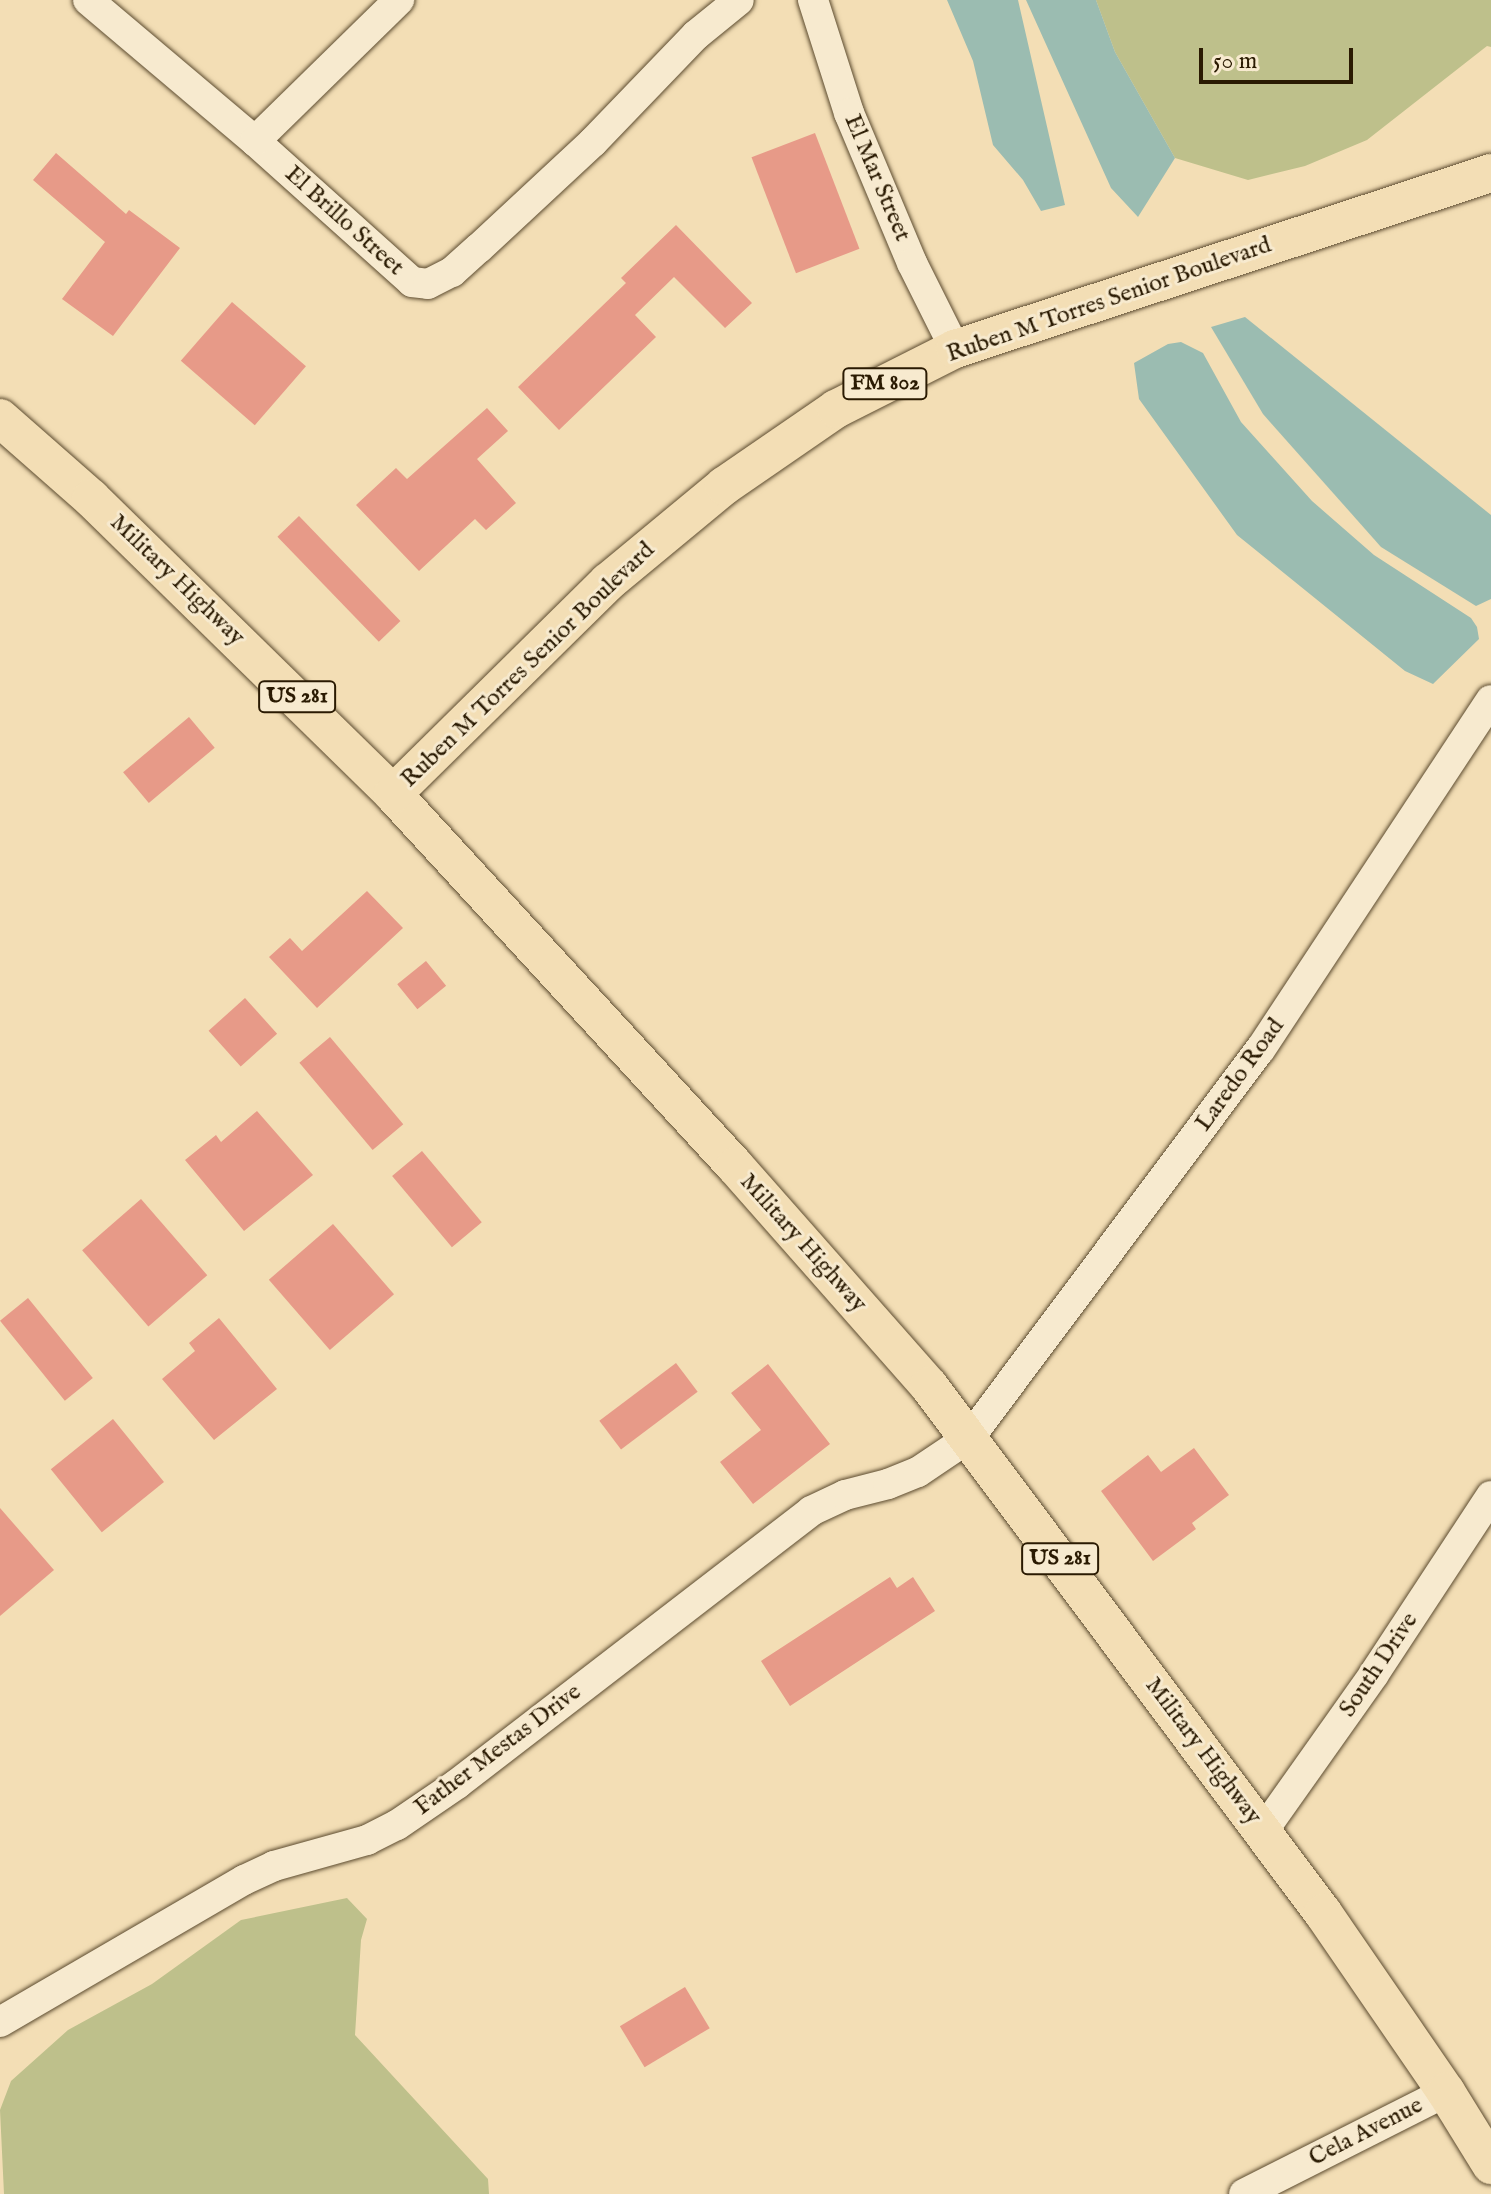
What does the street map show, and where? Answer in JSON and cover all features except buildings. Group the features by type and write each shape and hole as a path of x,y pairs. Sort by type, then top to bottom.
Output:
{"main road":[{"name":"Ruben M Torres Senior Boulevard","path":"393,794 608,582 724,486 836,409 955,349 1491,173"},
{"name":"Military Highway","path":"3,426 133,538 393,794 892,1342 970,1437 1263,1831 1446,2092 1486,2142"}],"street":[{"name":"El Brillo Street","path":"88,0 255,141 412,282 428,284 452,272 479,248 593,142 696,35 739,0"},
{"path":"255,141 399,0"},
{"name":"El Mar Street","path":"813,0 849,113 912,263 950,332 955,349"},
{"name":"Laredo Road","path":"970,1437 1260,1050 1491,700"},
{"name":"Father Mestas Drive","path":"0,2022 244,1880 274,1866 367,1840 397,1825 457,1784 811,1511 845,1495 888,1484 918,1472 970,1437"},
{"name":"South Drive","path":"1263,1831 1374,1674 1491,1496"},
{"name":"Cela Avenue","path":"1244,2194 1446,2092"}],"green space":[{"path":"1096,0 1491,0 1491,47 1487,46 1367,140 1305,166 1248,180 1175,158 1115,52"},
{"path":"347,1898 367,1919 361,1940 355,2035 488,2179 489,2194 4,2194 0,2110 11,2081 68,2030 152,1984 241,1920"}],"water":[{"path":"947,0 1018,0 1065,205 1041,211 1023,180 993,145 973,61"},
{"path":"1026,0 1096,0 1115,52 1175,158 1138,217 1111,188"},
{"path":"1245,317 1491,515 1491,599 1476,606 1381,547 1263,414 1211,327"},
{"path":"1181,342 1203,353 1241,422 1312,501 1374,555 1471,618 1477,627 1479,639 1433,684 1405,671 1237,535 1139,399 1134,363 1168,344"}]}
